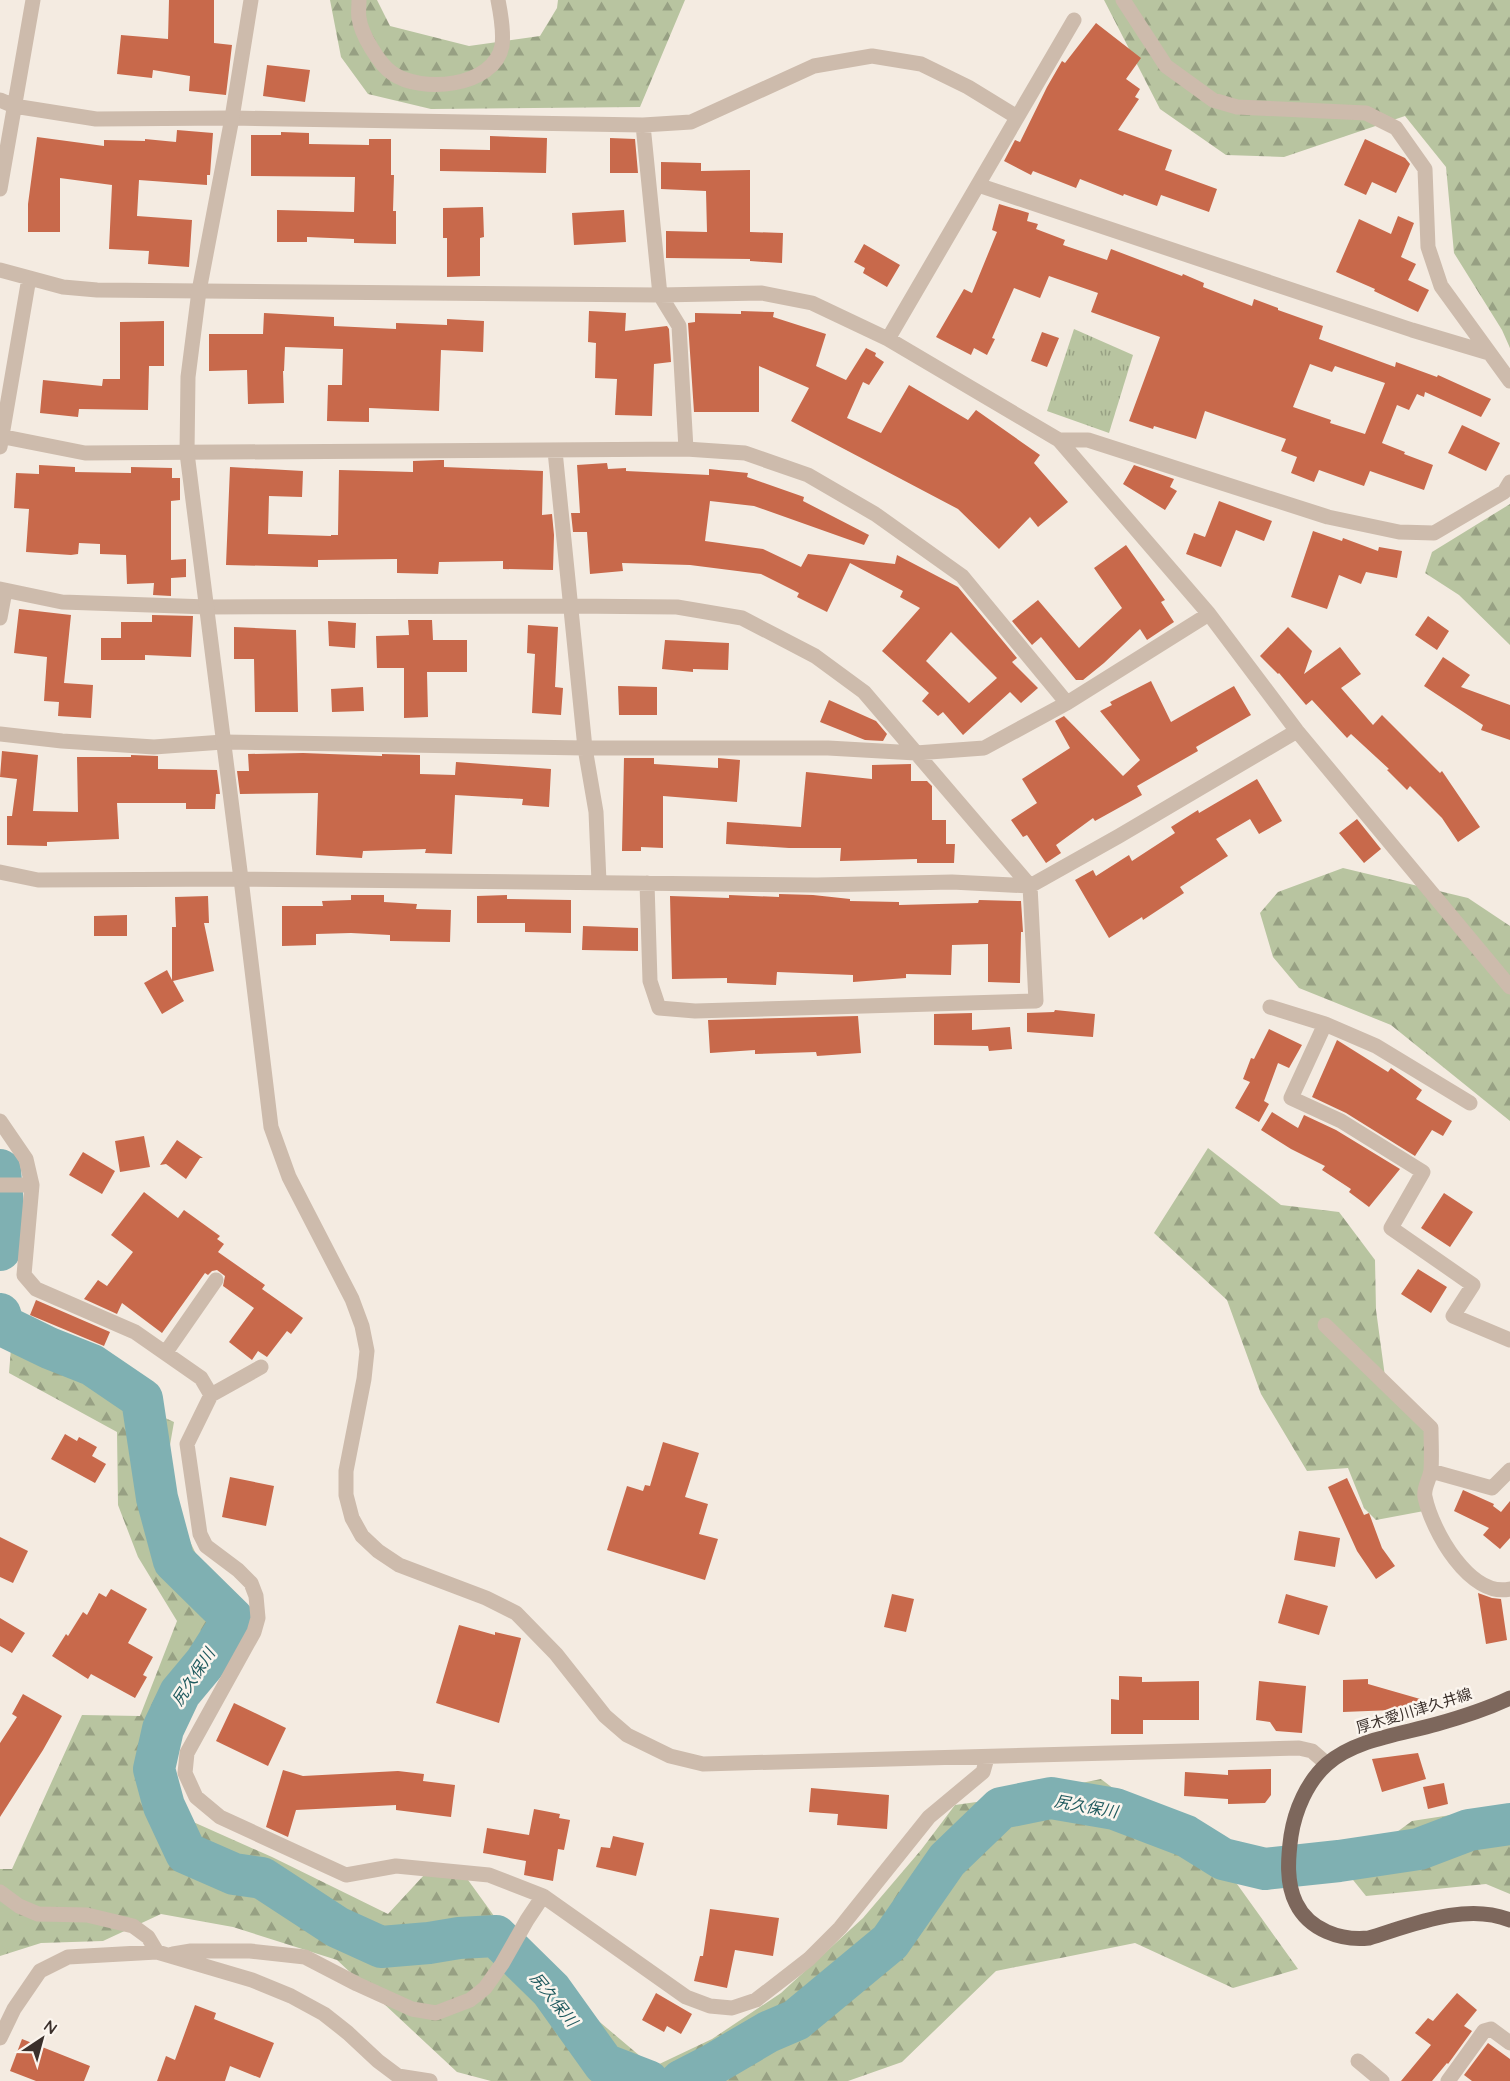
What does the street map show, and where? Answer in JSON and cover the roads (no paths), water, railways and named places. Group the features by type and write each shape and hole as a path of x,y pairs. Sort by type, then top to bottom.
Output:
{"main road":[{"name":"厚木愛川津久井線","path":"1510,1698 1455,1719 1362,1745 1327,1764 1313,1781 1298,1809 1293,1826 1289,1858 1289,1881 1292,1896 1301,1911 1313,1923 1339,1937 1369,1938 1451,1915 1466,1913 1480,1913 1510,1920"}],"street":[{"path":"0,189 7,103 33,0"},
{"path":"251,0 232,118 199,291 188,376 187,453 271,1127 289,1177 352,1299 362,1326 367,1351 364,1379 346,1471 346,1495 352,1518 362,1536 378,1551 399,1565 486,1598 516,1613 556,1653 605,1716 627,1735 670,1756 703,1764 1299,1748 1312,1751 1327,1764"},
{"path":"359,0 359,19 365,37 391,73 413,83 436,85 457,83 477,75 492,64 502,47 502,24 498,0"},
{"path":"1123,0 1166,66 1213,100 1237,107 1366,113 1396,128 1425,169 1428,247 1441,286 1510,381"},
{"path":"888,339 1074,20"},
{"path":"7,103 96,119 232,118 643,125 691,122 814,66 872,56 921,64 968,87 1017,117"},
{"path":"643,125 660,295 679,326 686,449"},
{"path":"978,185 1412,330 1489,353"},
{"path":"0,270 63,286 97,290 660,295 762,293 812,303 888,339 1059,440 1209,614 1297,731 1510,987"},
{"path":"29,278 1,440 85,453 686,449 745,453 808,475 875,514 962,576 1067,703"},
{"path":"1059,440 1088,440 1328,517 1399,532 1434,533 1504,492 1510,482"},
{"path":"555,451 585,748 596,812 599,882"},
{"path":"0,618 3,590 62,602 208,607 676,607 742,618 815,656 864,692 1030,886 1036,1001 695,1011 659,1008 650,981 646,883"},
{"path":"0,734 154,747 223,742 585,748 828,748 916,753 984,748 1067,703 1209,614"},
{"path":"0,872 38,880 241,879 817,885 952,882 1030,886 1297,731"},
{"path":"1270,1007 1325,1024 1376,1046 1470,1103"},
{"path":"1325,1024 1291,1098 1341,1121 1423,1172 1391,1228 1473,1285 1453,1316 1510,1340"},
{"path":"0,1121 26,1159 32,1185 24,1275 36,1289 135,1332 201,1378 211,1395"},
{"path":"8,1185 32,1185"},
{"path":"166,1352 216,1280"},
{"path":"1325,1325 1431,1428 1431,1471 1424,1494 1430,1513 1457,1563 1482,1583 1499,1591 1510,1589"},
{"path":"261,1367 211,1395 187,1444 200,1534 206,1545 251,1583 258,1606 254,1632 187,1753 185,1773 196,1797 220,1817 346,1875 396,1866 489,1875 543,1896 686,1996 710,2006 732,2008 756,2000 809,1959 832,1936 882,1877 929,1817 983,1772 987,1758"},
{"path":"1431,1471 1492,1488 1510,1470"},
{"path":"0,1892 19,1906 39,1914 87,1915 133,1926 148,1936 163,1953 252,1980 291,1996 324,2014 398,2076 430,2081"},
{"path":"0,2038 14,2009 40,1971 68,1958 192,1951 250,1951 305,1957 412,2009 436,2013 470,2000 485,1988 543,1896"},
{"path":"1448,2081 1484,2031 1491,2029 1510,2043"},
{"path":"1358,2061 1382,2081"}],"waterway":[{"name":"尻久保川","path":"0,1170 3,1207 0,1250"},
{"name":"尻久保川","path":"0,1314 4,1326 49,1348 92,1365 142,1399 157,1498 174,1561 233,1619 205,1663 180,1693 163,1729 154,1769 164,1806 186,1853 234,1874 262,1878 337,1927 381,1947 496,1936 551,1990 604,2064 648,2081"},
{"name":"尻久保川","path":"681,2081 768,2032 796,2020 890,1942 947,1860 1001,1808 1051,1798 1115,1809 1186,1836 1223,1859 1265,1869 1419,1849 1469,1830 1510,1824"}]}
